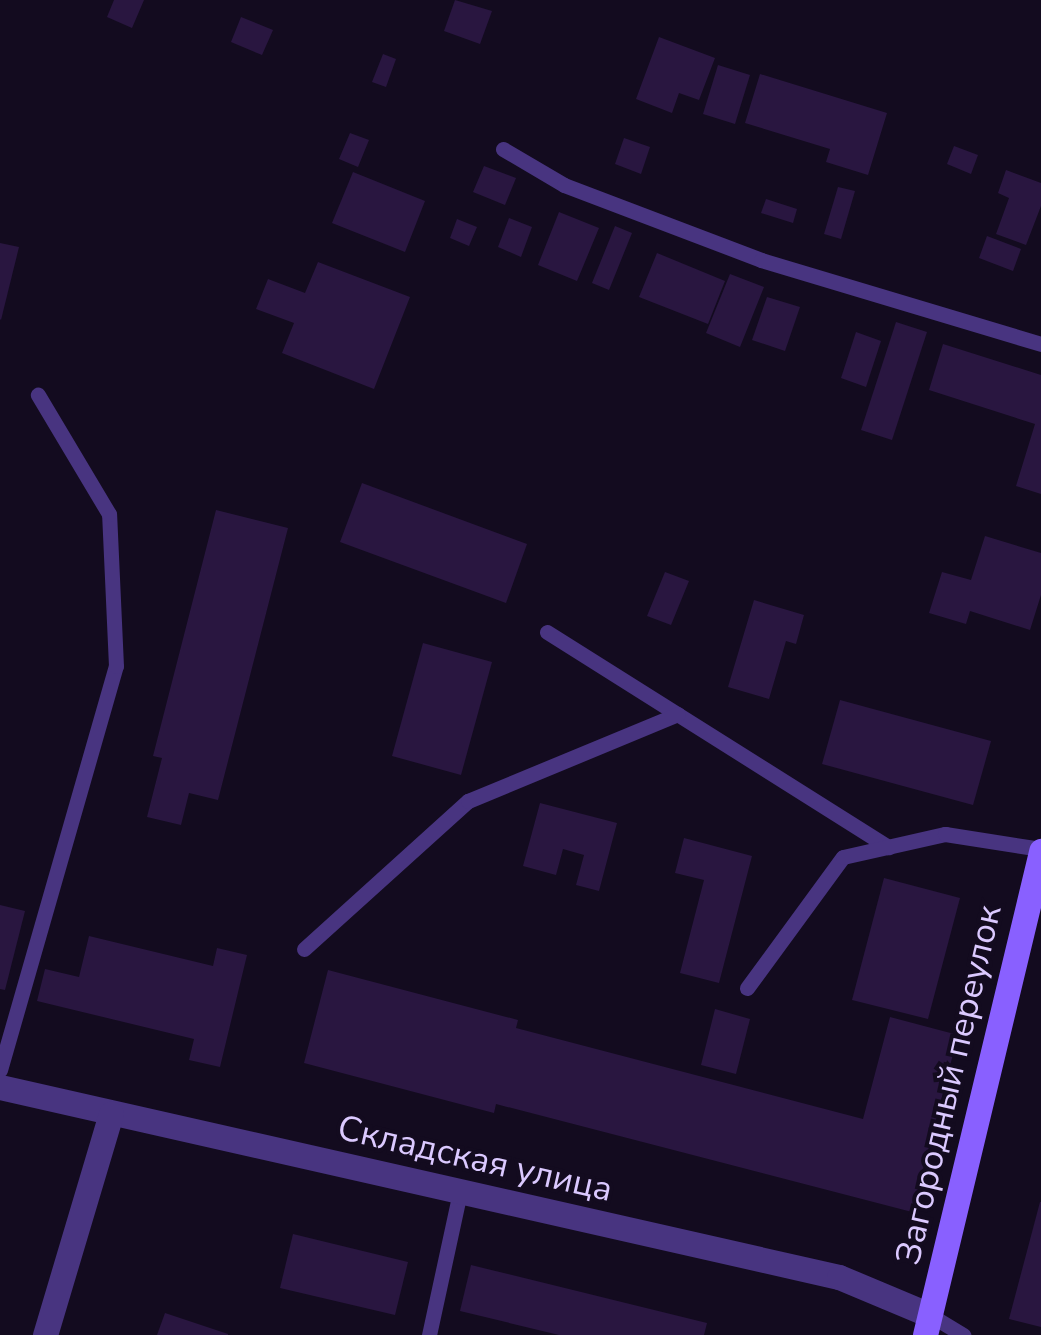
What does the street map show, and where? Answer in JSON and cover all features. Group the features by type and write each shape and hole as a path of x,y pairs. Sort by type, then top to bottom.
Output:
{"street":[{"name":"Загородный переулок","path":"928,1325 1041,850"},
{"name":"Складская улица","path":"0,1088 840,1277 928,1325"},
{"path":"45,1335 111,1114"}],"lane":[{"path":"503,149 564,185 761,260 1041,344"},
{"path":"0,1070 116,666 109,514 38,395"},
{"path":"547,632 890,846"},
{"path":"304,950 468,801 678,714"},
{"path":"747,988 843,857 945,834 1041,850"},
{"path":"430,1335 460,1192"},
{"path":"928,1325 962,1335"}],"building":[{"path":"114,0 144,0 132,28 107,17"},
{"path":"455,0 492,11 480,44 444,31"},
{"path":"241,17 273,30 262,55 231,42"},
{"path":"659,37 715,58 699,100 679,93 672,113 636,99"},
{"path":"383,54 396,59 386,87 372,82"},
{"path":"718,65 750,75 735,124 703,114"},
{"path":"760,74 887,113 868,175 826,162 830,149 745,123"},
{"path":"350,133 369,140 358,167 339,159"},
{"path":"624,138 650,147 641,174 615,164"},
{"path":"954,146 978,155 971,174 947,164"},
{"path":"484,166 516,178 505,205 473,192"},
{"path":"1006,170 1041,183 1041,206 1026,245 996,234 1009,198 998,193"},
{"path":"353,172 425,201 405,252 332,223"},
{"path":"838,187 855,191 841,239 824,234"},
{"path":"766,199 797,209 793,223 761,213"},
{"path":"559,212 599,228 577,281 538,265"},
{"path":"509,218 532,227 521,257 498,247"},
{"path":"457,219 477,227 469,246 450,238"},
{"path":"615,226 632,233 609,290 592,283"},
{"path":"987,236 1021,249 1013,271 979,258"},
{"path":"0,243 19,247 1,320 0,319"},
{"path":"657,253 725,281 708,324 639,297"},
{"path":"318,262 410,297 374,389 282,353 294,323 256,309 268,279 305,293"},
{"path":"730,274 764,287 740,347 706,333"},
{"path":"767,297 800,307 785,351 752,340"},
{"path":"896,322 927,332 892,440 861,430"},
{"path":"856,332 881,341 866,387 841,378"},
{"path":"943,344 1041,375 1041,494 1016,486 1035,424 929,390"},
{"path":"362,483 527,544 506,603 340,542"},
{"path":"216,510 288,528 218,800 189,793 181,825 147,817 162,758 153,756"},
{"path":"985,536 1041,553 1041,595 1030,630 970,611 966,624 929,613 942,572 971,580"},
{"path":"665,572 689,581 671,625 647,616"},
{"path":"754,600 804,615 796,644 786,641 769,699 728,687"},
{"path":"423,643 492,662 461,775 392,756"},
{"path":"840,700 991,741 973,805 822,764"},
{"path":"540,803 617,823 599,891 576,885 584,855 563,849 556,875 523,866"},
{"path":"684,838 752,856 719,983 680,973 704,880 675,873"},
{"path":"884,878 960,898 928,1019 852,1000"},
{"path":"0,905 25,911 5,990 0,989"},
{"path":"89,936 213,966 217,948 247,955 220,1067 189,1060 194,1039 37,1001 45,969 79,977"},
{"path":"328,970 518,1020 516,1028 863,1119 890,1017 958,1035 912,1212 496,1104 494,1113 304,1063"},
{"path":"715,1009 750,1019 736,1074 701,1065"},
{"path":"1041,1202 1041,1327 1009,1319"},
{"path":"293,1234 408,1262 395,1315 280,1288"},
{"path":"471,1265 707,1323 704,1335 559,1335 460,1311"},
{"path":"165,1313 228,1334 228,1335 157,1335"}]}
